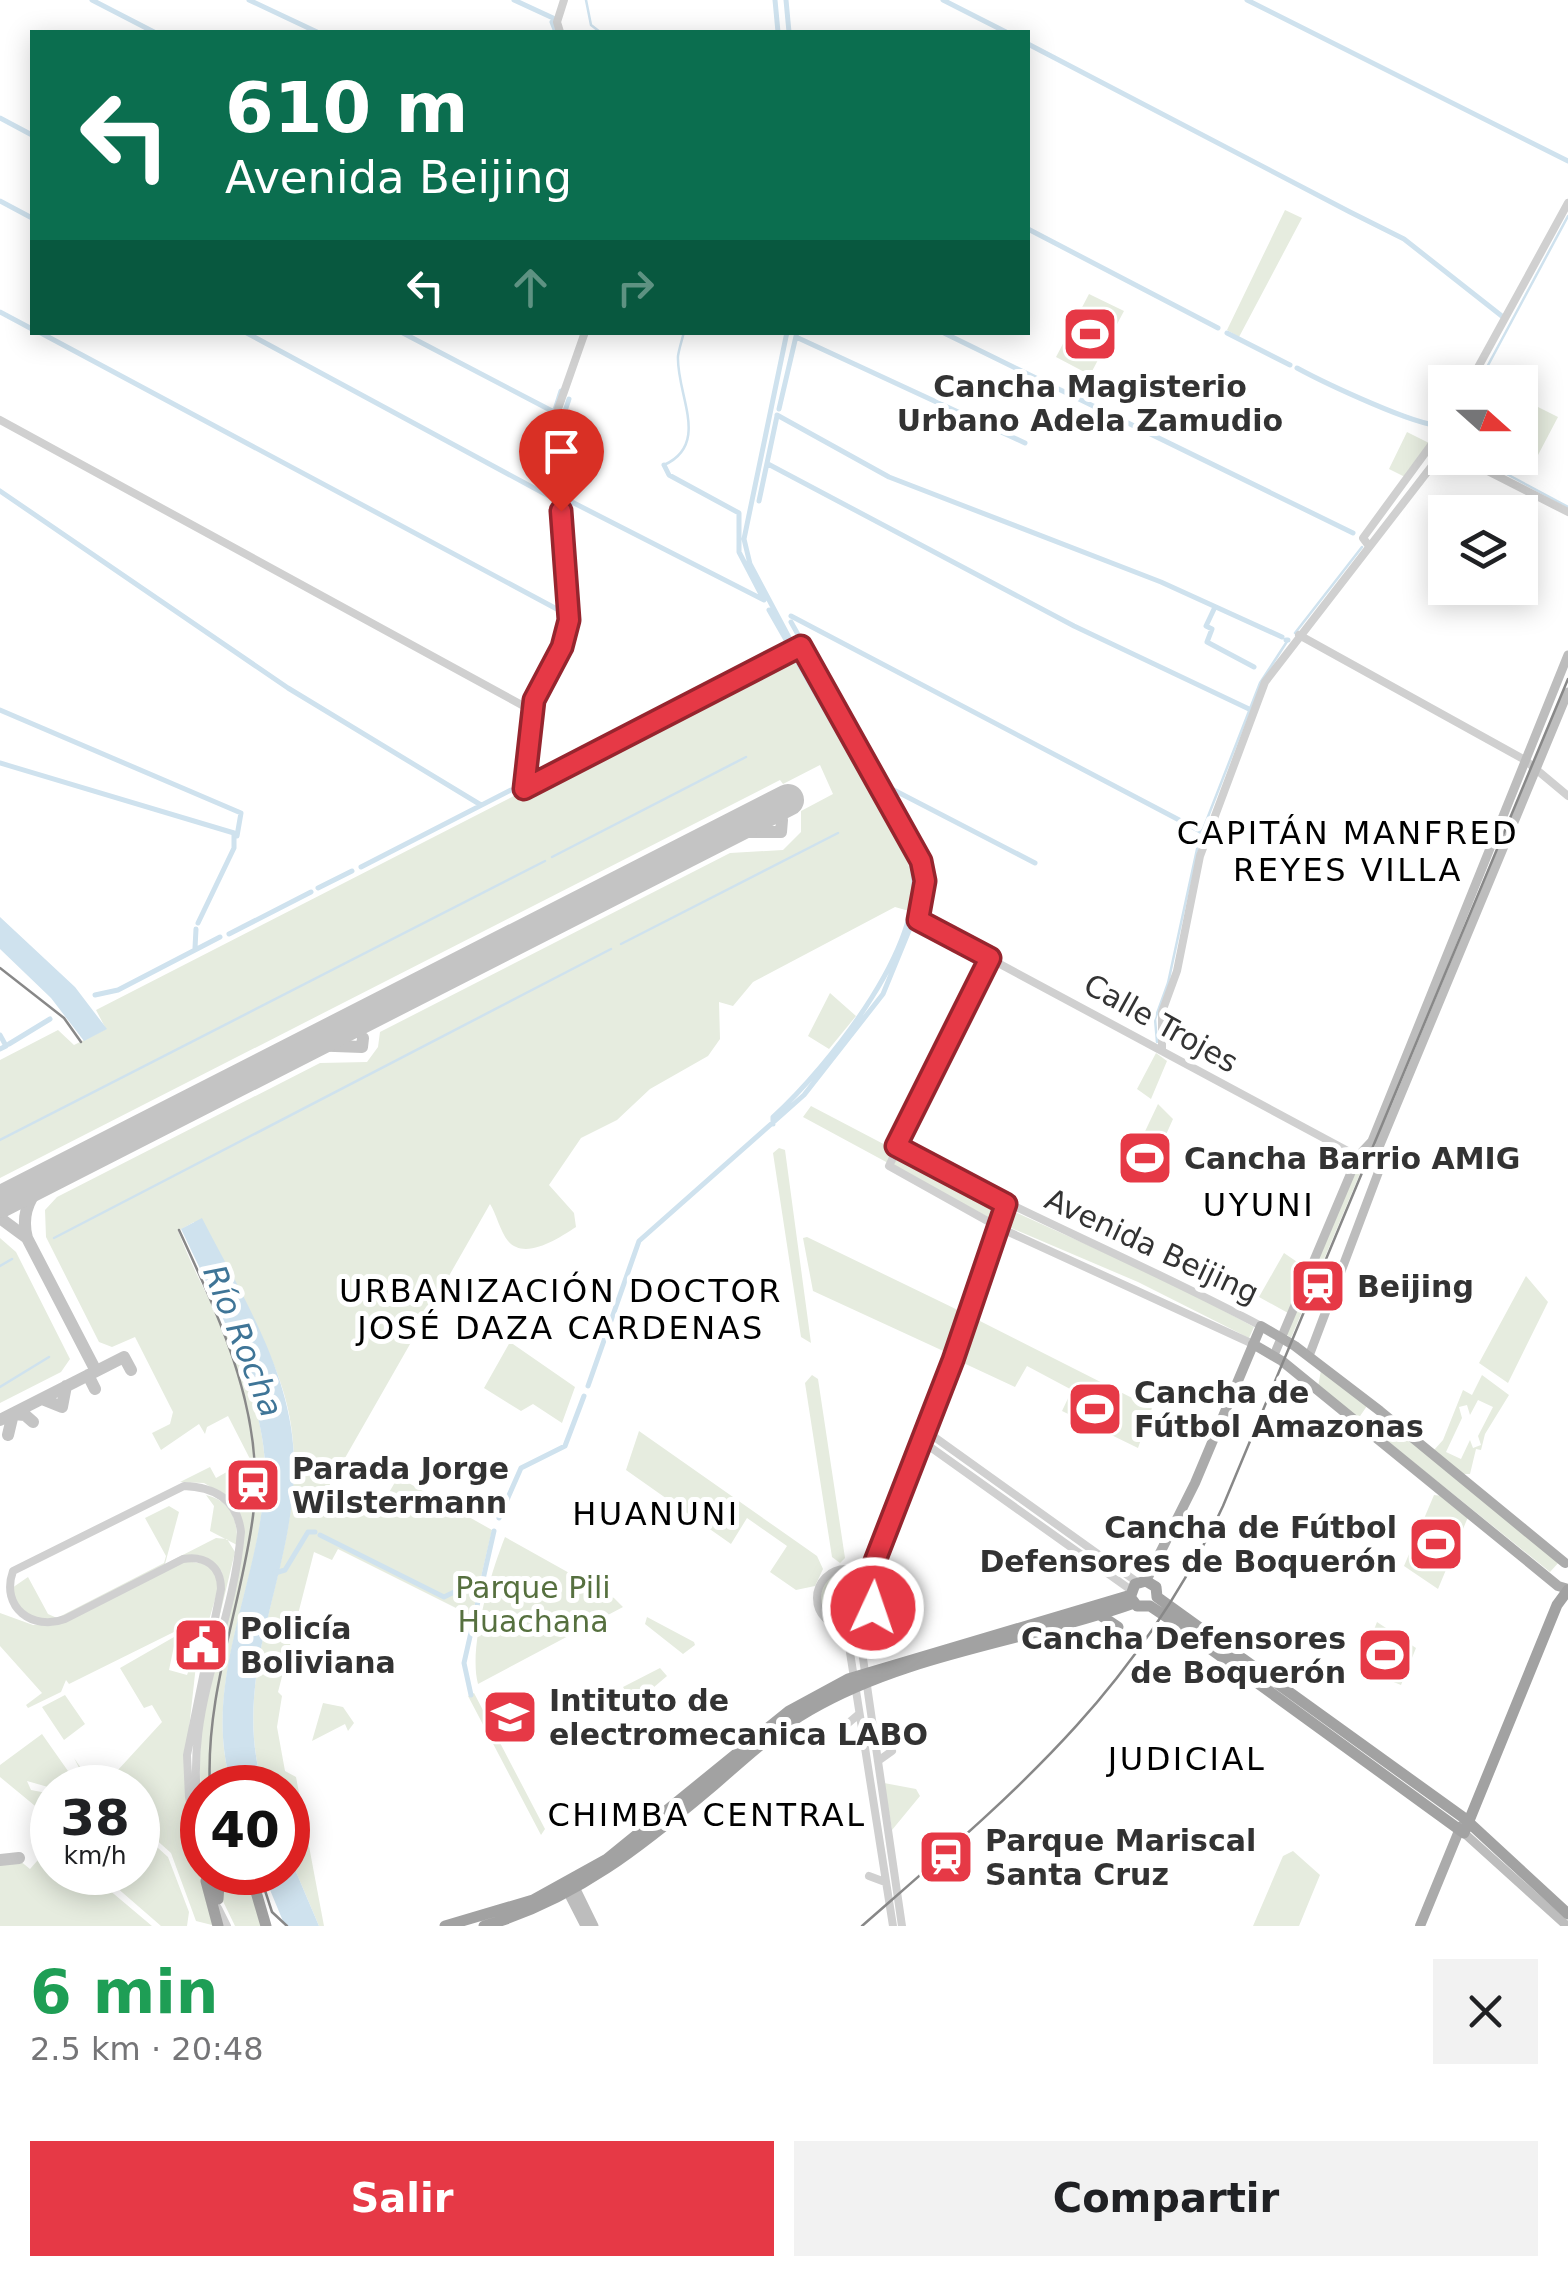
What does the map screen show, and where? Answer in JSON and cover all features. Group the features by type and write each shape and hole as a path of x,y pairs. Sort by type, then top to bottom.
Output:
{"highway":[{"path":"1464,1826 1475,1808 1558,1605 1562,1586"},
{"path":"1138,1589 1464,1826 1568,1914"},
{"path":"1138,1589 1154,1601"},
{"path":"860,1680 1100,1615 1138,1589"},
{"path":"484,1926 528,1913 632,1853 792,1720 860,1680 1138,1589"},
{"path":"1100,1615 1118,1628"},
{"path":"446,1926 570,1887"},
{"path":"211,1895 218,1926"},
{"path":"257,1895 268,1926"},
{"path":"258,1895 268,1926"}],"main road":[{"path":"1274,1356 1358,1156 1372,1141 1568,655"},
{"path":"1308,1356 1376,1166 1568,692"},
{"path":"1138,1589 1195,1483 1263,1327"},
{"name":"Avenida Beijing","path":"1263,1327 1381,1412 1567,1562"},
{"name":"Avenida Beijing","path":"1255,1345 1274,1356 1562,1586"},
{"path":"1381,1412 1384,1428 1368,1431 1363,1416 1381,1412"},
{"path":"1423,1926 1562,1586 1554,1571 1567,1562"},
{"path":"1464,1826 1567,1926"},
{"path":"570,1887 585,1926"},
{"path":"570,1887 594,1926"}],"street":[{"path":"559,30 557,22 564,0"},
{"path":"1479,365 1568,202"},
{"path":"0,420 531,710 562,647 569,620 558,408 584,335"},
{"path":"1162,1051 1162,1012 1177,972 1200,856 1264,682 1428,454"},
{"path":"1366,542 1428,469"},
{"path":"1495,475 1568,512"},
{"path":"1298,635 1525,760 1568,796"},
{"name":"Calle Trojes","path":"531,710 524,789 797,648 921,861 925,881 918,920 1376,1166"},
{"path":"896,1146 990,958"},
{"name":"Avenida Beijing","path":"1255,1345 1000,1228 888,1166 896,1146 1006,1204 1180,1282 1263,1327"},
{"path":"868,1579 844,1568 829,1574 820,1586 817,1600 822,1614 832,1624 846,1627 858,1624 875,1602 868,1579 919,1440 926,1431 1006,1204"},
{"path":"926,1431 1138,1589"},
{"path":"919,1440 1138,1589"},
{"path":"188,1765 202,1684 221,1589 220,1576 208,1561 183,1559 65,1619 47,1624 12,1610 5,1594 8,1576 176,1488 192,1486 217,1493 231,1504 241,1532 202,1684 195,1765"},
{"path":"858,1624 859,1714 893,1926"},
{"path":"846,1627 878,1761 902,1926"},
{"path":"846,1725 859,1714"},
{"path":"878,1761 892,1751"},
{"path":"868,1876 885,1882"},
{"path":"216,1895 230,1926"},
{"path":"217,1895 230,1926"}],"green space":[{"path":"1285,210 1302,218 1239,337 1227,330"},
{"path":"1089,294 1124,311 1090,375 1056,357"},
{"path":"1538,407 1558,417 1538,455"},
{"path":"1407,432 1428,442 1405,477 1389,469"},
{"path":"791,654 906,856 913,881 909,911 895,907 753,982 733,1006 719,1002 720,1039 708,1056 650,1089 617,1120 581,1138 549,1185 574,1213 576,1227 542,1246 515,1247 505,1237 490,1204 321,1500 332,1506 387,1496 398,1477 492,1530 472,1616 338,1549 332,1560 314,1552 278,1692 282,1696 277,1727 284,1765 258,1765 254,1743 259,1657 293,1487 289,1412 270,1355 194,1222 178,1231 233,1348 256,1408 265,1472 262,1512 223,1708 227,1765 200,1765 198,1729 244,1533 231,1499 204,1483 180,1482 210,1467 216,1478 250,1459 228,1416 207,1427 205,1434 199,1424 161,1450 152,1433 170,1424 173,1412 135,1337 112,1347 99,1342 46,1237 45,1210 57,1197 320,1063 367,1062 378,1047 380,1032 730,853 783,850 801,832 801,811 833,794 820,765 783,784 780,780 0,1178 0,1060 58,1030 74,1045 106,1029 96,1010"},
{"path":"830,993 856,1016 829,1049 808,1036"},
{"path":"1156,1053 1167,1061 1151,1099 1137,1089"},
{"path":"1158,1104 1173,1119 1148,1175 1130,1163"},
{"path":"811,1106 998,1204 999,1223 803,1117"},
{"path":"779,1148 785,1150 811,1343 801,1337 773,1153"},
{"path":"1359,1162 1364,1164 1291,1338 1286,1334"},
{"path":"1008,1209 1178,1286 1254,1327 1249,1338 1138,1282 1004,1225"},
{"path":"0,1238 16,1252 70,1359 61,1372 0,1403"},
{"path":"803,1238 964,1313 952,1355 813,1291"},
{"path":"1284,1253 1306,1268 1288,1313 1259,1297"},
{"path":"1526,1276 1548,1302 1508,1383 1479,1363"},
{"path":"972,1317 1152,1408 1138,1448 1062,1411 1072,1390 1027,1366 1015,1387 957,1360"},
{"path":"510,1342 575,1387 562,1423 533,1404 521,1411 484,1388"},
{"path":"1321,1370 1367,1406 1358,1419 1318,1387"},
{"path":"812,1375 818,1379 845,1558 840,1563 832,1557 805,1383"},
{"path":"1482,1375 1509,1395 1485,1434 1481,1450 1476,1449 1470,1474 1463,1474 1434,1450 1443,1440 1463,1390 1472,1395","holes":["1478,1400 1493,1407 1478,1436 1481,1445 1473,1448 1470,1440 1461,1459 1446,1452 1462,1418 1459,1407 1467,1405 1470,1415"]},
{"path":"1390,1425 1560,1561 1550,1572 1381,1436"},
{"path":"639,1431 817,1556 823,1569 815,1586 796,1590 770,1572 787,1546 747,1518 731,1544 626,1470"},
{"path":"206,1495 222,1502 232,1513 237,1545 210,1531 214,1506"},
{"name":"Cancha de Fútbol Defensores de Boquerón","path":"1434,1495 1443,1496 1468,1517 1438,1589 1404,1566"},
{"path":"169,1506 179,1512 165,1564 64,1617 47,1620 18,1612 12,1588 28,1577 48,1614 57,1618 164,1563 166,1556 145,1518"},
{"name":"Parque Pili Huachana","path":"505,1537 614,1598 623,1607 478,1684 478,1631"},
{"path":"216,1538 227,1539 235,1552 211,1652 224,1589 222,1572 199,1555 171,1561"},
{"path":"185,1561 207,1564 216,1574 218,1589 196,1665 185,1765 180,1765 180,1877 171,1853 160,1843 160,1765 123,1765 162,1722 152,1705 144,1708 120,1668 174,1637 182,1644 174,1646 169,1670 187,1675 196,1651 182,1628 69,1684 66,1680 61,1692 28,1708 26,1705 42,1693 0,1646 0,1613 33,1625 55,1625"},
{"path":"845,1571 863,1579 871,1597 863,1615 845,1623 827,1615 819,1597 827,1579"},
{"path":"647,1617 695,1645 683,1654 645,1624"},
{"path":"1377,1622 1416,1648 1401,1685 1359,1668"},
{"path":"660,1668 667,1676 633,1705 623,1687"},
{"path":"474,1693 545,1829 541,1835 468,1696"},
{"path":"65,1695 85,1724 64,1740 42,1707"},
{"path":"323,1703 343,1707 354,1723 348,1731 345,1724 312,1741"},
{"path":"42,1734 64,1765 30,1765 30,1802 0,1777 0,1765"},
{"path":"884,1783 916,1789 920,1796 892,1830"},
{"path":"160,1850 168,1857 189,1912 187,1926 161,1926 125,1895 160,1895"},
{"path":"1293,1851 1320,1875 1299,1926 1253,1926 1283,1856"},
{"path":"310,1852 324,1926 319,1926 306,1895 310,1895"},
{"path":"19,1860 30,1869 30,1895 115,1895 152,1926 0,1926 0,1863"},
{"path":"186,1895 209,1895 216,1926 196,1921"},
{"path":"220,1895 253,1895 263,1926 235,1926"}],"water":[{"path":"0,917 75,987 107,1029 84,1041 51,998 0,949"},
{"name":"Río Rocha","path":"202,1218 264,1341 287,1405 293,1439 290,1514 258,1668 254,1707 259,1765 227,1765 223,1708 227,1669 262,1512 263,1443 235,1348 181,1229"},
{"path":"272,1895 306,1895 319,1926 285,1926"}],"waterway":[{"path":"92,0 150,30"},
{"path":"249,0 313,30"},
{"path":"514,0 553,18"},
{"path":"586,0 591,25 597,30"},
{"path":"775,0 778,30"},
{"path":"786,0 789,30"},
{"path":"943,0 1002,30"},
{"path":"1247,0 1568,161"},
{"path":"552,22 555,30"},
{"path":"1030,45 1404,239 1503,317"},
{"path":"0,118 30,134"},
{"path":"0,201 30,217"},
{"path":"1488,365 1568,216"},
{"path":"1030,230 1218,328"},
{"path":"0,312 30,328"},
{"path":"1227,333 1290,365"},
{"path":"45,335 568,615"},
{"path":"251,335 558,501 558,479"},
{"path":"407,335 554,412"},
{"path":"664,465 678,456 689,431 678,356 683,335"},
{"path":"786,335 744,539 750,564 793,645"},
{"path":"779,409 796,335"},
{"path":"948,335 1353,533"},
{"path":"796,337 1025,443"},
{"path":"1297,368 1393,412 1428,423"},
{"path":"554,413 561,391"},
{"path":"569,399 565,411 568,500 764,600"},
{"path":"777,415 889,477 1161,582 1282,637"},
{"path":"759,501 777,416"},
{"path":"768,464 1074,626 1249,709"},
{"path":"664,465 669,475 739,513 739,552 763,598"},
{"path":"1509,475 1568,507"},
{"path":"0,491 288,688 481,805"},
{"path":"1295,633 1362,547"},
{"path":"565,648 573,618 570,560"},
{"path":"1215,607 1206,626 1212,629 1207,642 1254,667"},
{"path":"525,776 528,781 789,645 769,610"},
{"path":"791,616 1202,832"},
{"path":"791,622 805,647"},
{"path":"1202,832 1260,683 1288,640"},
{"path":"798,653 868,774"},
{"path":"773,1124 773,1117 821,1067 872,998 893,960 907,923 914,888 909,857 793,654"},
{"path":"533,731 536,707"},
{"path":"841,709 918,844 927,869 924,919"},
{"path":"0,710 241,813 237,836"},
{"path":"552,857 746,757"},
{"path":"0,763 234,833 234,848 198,923"},
{"path":"886,786 1035,863"},
{"path":"361,867 511,790"},
{"path":"621,944 838,833"},
{"path":"1157,1042 1155,1019 1168,983 1199,840"},
{"path":"912,853 920,891"},
{"path":"0,1140 545,861"},
{"path":"318,888 352,871"},
{"path":"229,934 311,892"},
{"path":"588,1386 639,1241 804,1095 883,994 915,916"},
{"path":"195,948 196,929"},
{"path":"95,995 118,990 220,937"},
{"path":"54,1238 611,949"},
{"path":"9,1044 50,1019"},
{"path":"0,1035 6,1046 0,1049"},
{"path":"0,1266 12,1259"},
{"path":"0,1387 49,1357"},
{"path":"499,1518 521,1468 565,1446 584,1396"},
{"path":"471,1695 464,1663 494,1531"},
{"path":"275,1573 285,1570 308,1532 315,1532"},
{"path":"320,1535 444,1597 483,1578"}],"taxiway":[{"path":"726,832 781,832 782,820"},
{"path":"308,1045 362,1047 363,1038"},
{"path":"0,1218 27,1238 25,1220 29,1203 52,1176"},
{"path":"27,1238 96,1371"},
{"path":"0,1420 124,1357 131,1370"},
{"path":"88,1375 95,1389"},
{"path":"42,1399 62,1407 66,1386"},
{"path":"8,1435 13,1414 25,1415 33,1422"},
{"path":"0,1860 19,1858"}],"runway":[{"path":"0,1202 788,800"}],"tram line":[{"path":"862,1926 970,1831 1066,1737 1151,1632 1188,1573 1223,1506 1568,679"},
{"path":"0,968 64,1018 81,1042"},
{"path":"179,1230 224,1333 253,1441 253,1516 218,1684 210,1765"},
{"path":"266,1895 272,1912 287,1926"}],"place":[{"name":"Cancha Magisterio Urbano Adela Zamudio","path":"1090,334"},
{"name":"Cancha Barrio AMIG","path":"1145,1158"},
{"name":"Beijing","path":"1318,1286"},
{"name":"Cancha de Fútbol Amazonas","path":"1095,1409"},
{"name":"Parada Jorge Wilstermann","path":"253,1485"},
{"name":"Cancha de Fútbol Defensores de Boquerón","path":"1436,1544"},
{"name":"Policía Boliviana","path":"201,1645"},
{"name":"Cancha Defensores de Boquerón","path":"1385,1655"},
{"name":"Intituto de electromecanica LABO","path":"510,1717"},
{"name":"Parque Mariscal Santa Cruz","path":"946,1857"}],"district":[{"name":"CAPITÁN MANFRED REYES VILLA","path":"1348,852"},
{"name":"UYUNI","path":"1259,1205"},
{"name":"URBANIZACIÓN DOCTOR JOSÉ DAZA CARDENAS","path":"561,1310"},
{"name":"HUANUNI","path":"656,1514"},
{"name":"JUDICIAL","path":"1187,1759"},
{"name":"CHIMBA CENTRAL","path":"707,1815"}],"route":[{"path":"561,511 569,620 562,647 531,710 522,777 524,789 801,646 921,861 925,881 918,920 990,958 896,1146 1006,1204 953,1360 868,1579 874,1592 873,1608"}]}
